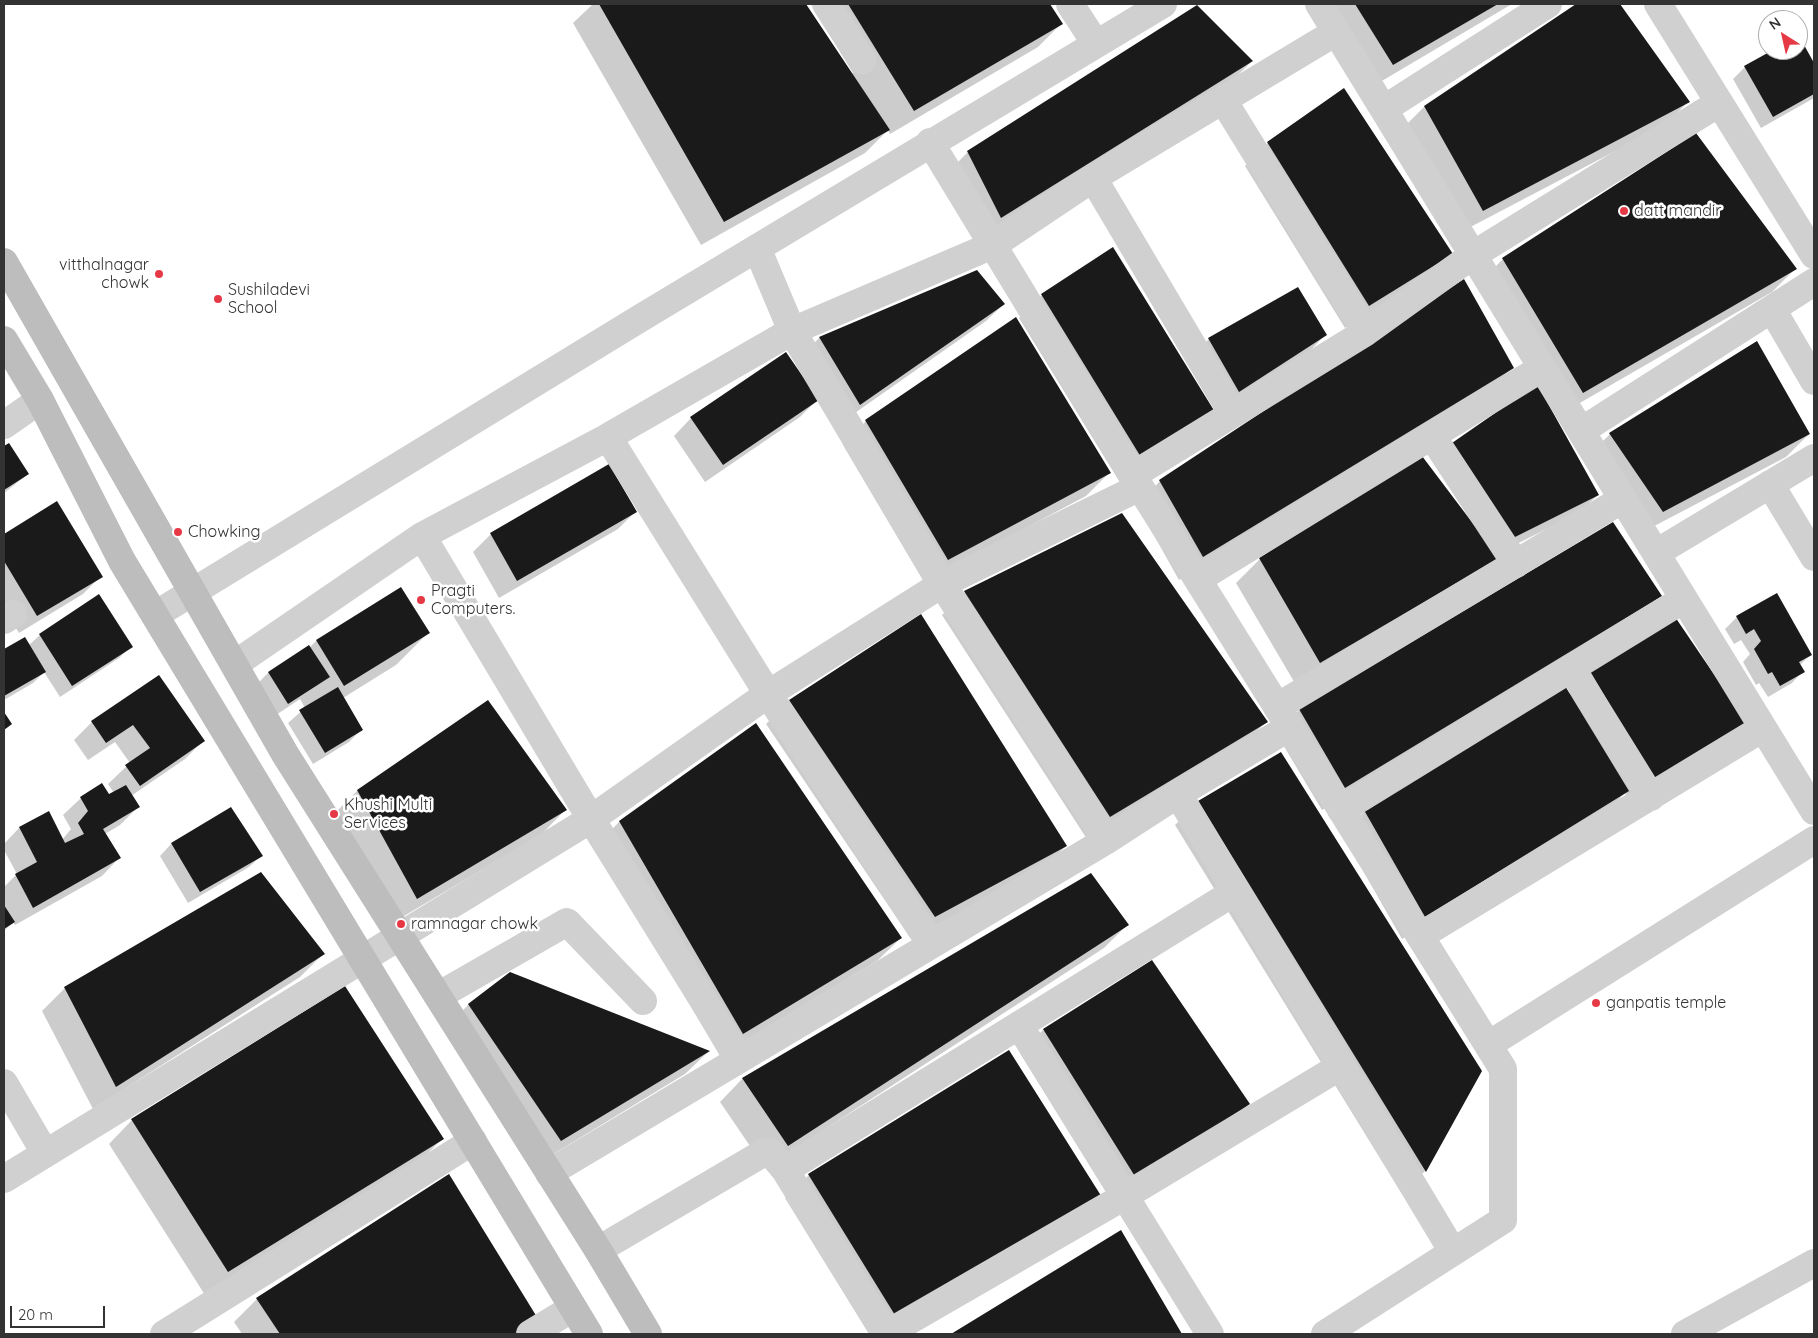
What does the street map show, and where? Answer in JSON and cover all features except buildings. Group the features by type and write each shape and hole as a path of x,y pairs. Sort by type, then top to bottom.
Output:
{"street":[{"path":"826,4 862,60"},
{"path":"1070,4 1096,44"},
{"path":"155,615 930,142 1163,4"},
{"path":"1319,4 1814,811"},
{"path":"1384,109 1548,4"},
{"path":"1658,4 1814,255"},
{"path":"235,664 422,536 608,436 792,332 993,245 1093,178 1336,32"},
{"path":"1223,100 1366,332"},
{"path":"4,1179 591,819 768,694 942,584 1137,481 1233,414 1366,332 1473,255 1719,103"},
{"path":"930,142 1137,481 1503,1069 1503,1220 1325,1334"},
{"path":"1093,178 1233,414"},
{"path":"757,248 792,332 942,584 1107,840"},
{"path":"4,262 285,754 598,1250 648,1334"},
{"path":"1581,431 1814,282"},
{"path":"1772,309 1814,381"},
{"path":"4,340 40,400 122,561 589,1334"},
{"path":"1198,579 1542,368"},
{"path":"4,425 40,400"},
{"path":"608,436 768,694 931,944"},
{"path":"1432,436 1516,564"},
{"path":"1656,553 1814,458"},
{"path":"1770,484 1814,557"},
{"path":"549,1173 1107,840 1178,794 1284,717 1516,564 1623,499"},
{"path":"422,536 591,819 739,1058"},
{"path":"1341,810 1684,599"},
{"path":"1571,668 1651,797"},
{"path":"1420,936 1763,728"},
{"path":"1178,794 1453,1252"},
{"path":"1488,1045 1814,840"},
{"path":"785,1170 1236,890"},
{"path":"438,996 567,922 643,1001"},
{"path":"1019,1025 1210,1334"},
{"path":"598,1250 765,1152 773,1155 785,1170 886,1334 1125,1196 1341,1066"},
{"path":"4,1083 45,1153"},
{"path":"164,1334 472,1141"},
{"path":"1685,1334 1814,1263"},
{"path":"530,1334 573,1308"}],"place":[{"name":"datt mandir","path":"1624,211"},
{"name":"vitthalnagar chowk","path":"159,274"},
{"name":"Sushiladevi School","path":"218,299"},
{"name":"Chowking","path":"178,532"},
{"name":"Pragti Computers.","path":"421,600"},
{"name":"Khushi Multi Services","path":"334,814"},
{"name":"ramnagar chowk","path":"401,924"},
{"name":"ganpatis temple","path":"1596,1003"}]}
